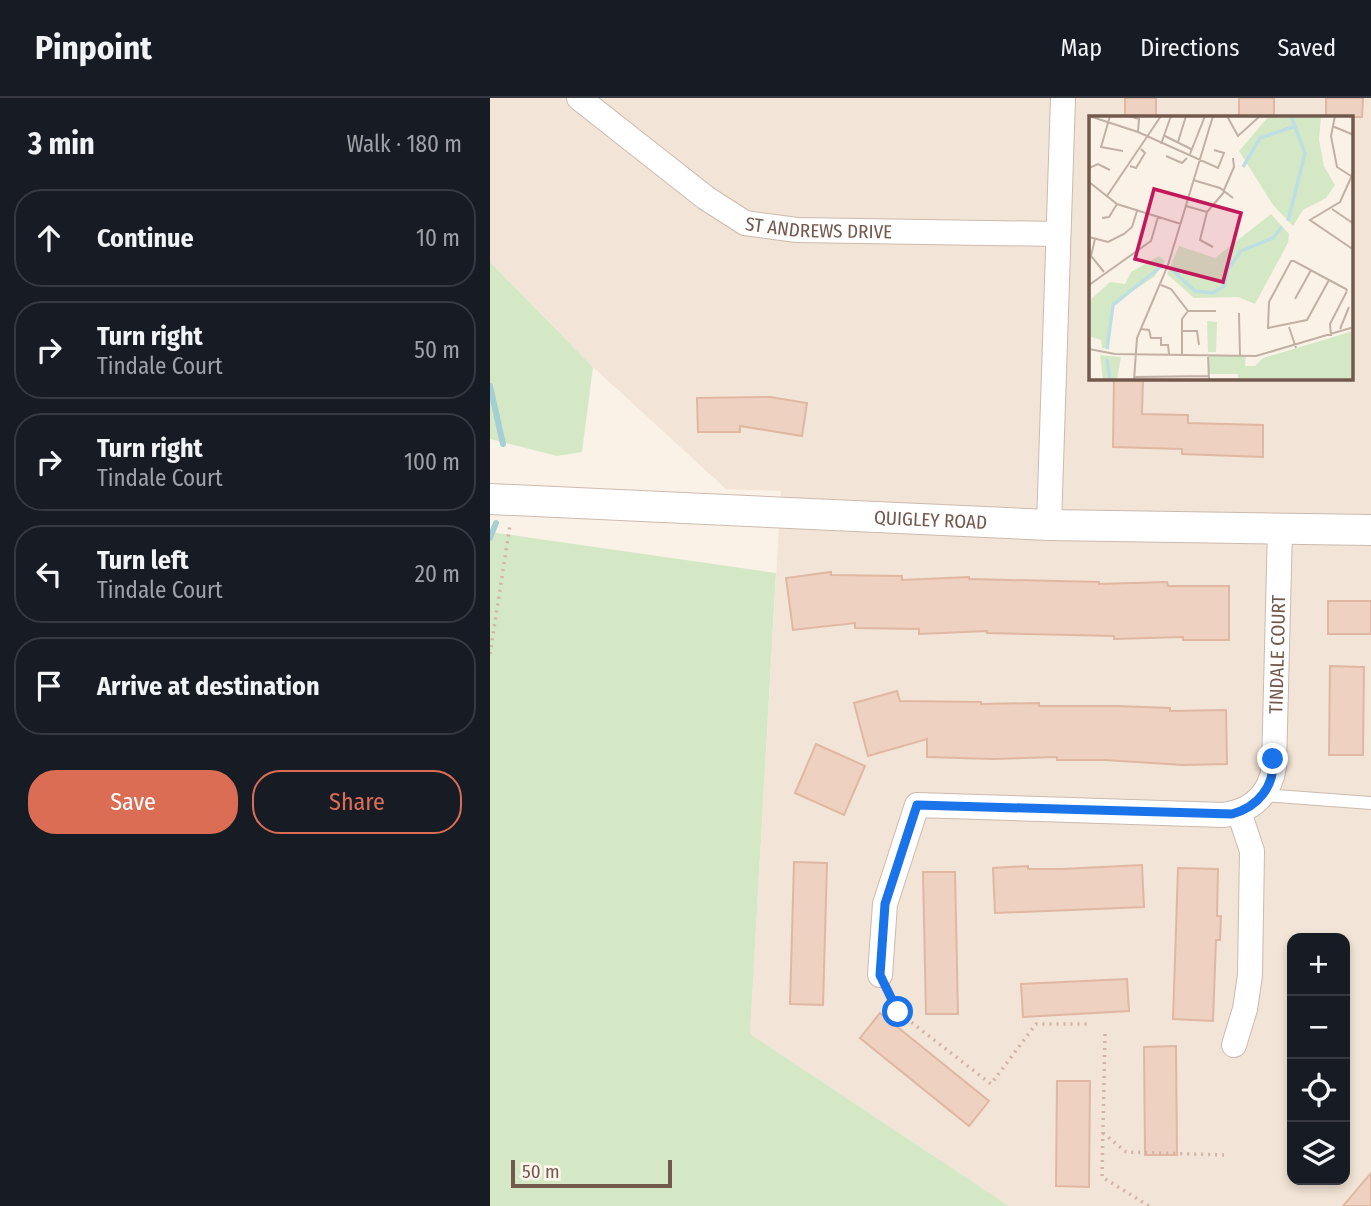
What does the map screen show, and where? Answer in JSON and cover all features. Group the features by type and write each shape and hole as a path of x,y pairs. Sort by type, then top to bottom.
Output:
{"street":[{"name":"ST ANDREWS DRIVE","path":"579,98 706,198 745,223 797,230 1058,234"},
{"path":"1049,525 1063,98"},
{"name":"QUIGLEY ROAD","path":"502,501 1049,525 1371,530"},
{"name":"TINDALE COURT","path":"1263,794 1271,781 1274,766 1280,528"},
{"path":"880,975 885,904 917,805 1224,815 1253,805 1263,794"},
{"path":"1234,1045 1245,1009 1250,975 1252,851 1239,812"}],"lane":[{"path":"1263,794 1371,803"}],"path":[{"path":"490,654 502,501"},
{"path":"880,975 898,1012 991,1084 1036,1024 1089,1024"},
{"path":"1105,1034 1102,1178 1149,1206"},
{"path":"1103,1133 1126,1152 1224,1155"}],"shaded area":[{"path":"490,98 1371,98 1371,1206 1009,1206 750,1034 781,491 726,489 593,367 490,262"}],"green space":[{"path":"490,262 593,367 582,452 557,456 490,439"},
{"path":"490,532 776,573 750,1034 1009,1206 490,1206"}],"building":[{"path":"1125,98 1156,98 1156,116 1125,116"},
{"path":"1239,98 1274,98 1274,116 1239,116"},
{"path":"1326,98 1363,98 1362,117 1326,116"},
{"path":"1114,380 1143,380 1142,414 1188,415 1188,423 1263,425 1263,457 1182,454 1182,449 1113,447"},
{"path":"770,397 807,403 802,436 740,426 740,432 698,432 697,398"},
{"path":"831,572 831,575 902,576 902,580 969,577 1099,584 1167,582 1168,586 1229,586 1229,640 1183,640 1183,637 1114,639 1114,636 987,631 919,634 919,629 855,628 855,623 793,630 786,578"},
{"path":"1328,601 1371,601 1371,634 1328,634"},
{"path":"1330,666 1364,667 1363,755 1329,755"},
{"path":"897,691 900,701 1039,703 1039,706 1170,708 1170,711 1226,710 1227,764 1057,760 1057,757 927,757 927,739 868,756 854,703"},
{"path":"816,744 865,766 844,815 795,793"},
{"path":"794,862 827,863 823,1005 790,1004"},
{"path":"1142,865 1144,907 995,913 993,868 1028,866 1028,869 1062,869"},
{"path":"1178,868 1218,869 1217,916 1221,916 1220,940 1216,940 1213,1021 1173,1019"},
{"path":"923,872 955,872 958,1014 926,1014"},
{"path":"1127,979 1129,1011 1023,1017 1021,984"},
{"path":"880,1013 989,1101 969,1126 860,1038"},
{"path":"1176,1046 1177,1155 1145,1155 1144,1047"},
{"path":"1057,1081 1090,1081 1089,1187 1056,1186"},
{"path":"1371,1173 1371,1206 1343,1206"}],"waterway":[{"path":"490,386 503,444"},
{"path":"490,538 496,523"}],"route":[{"path":"898,1012 880,975 885,904 917,805 1232,814 1253,805 1268,788 1273,774 1273,759"}]}
